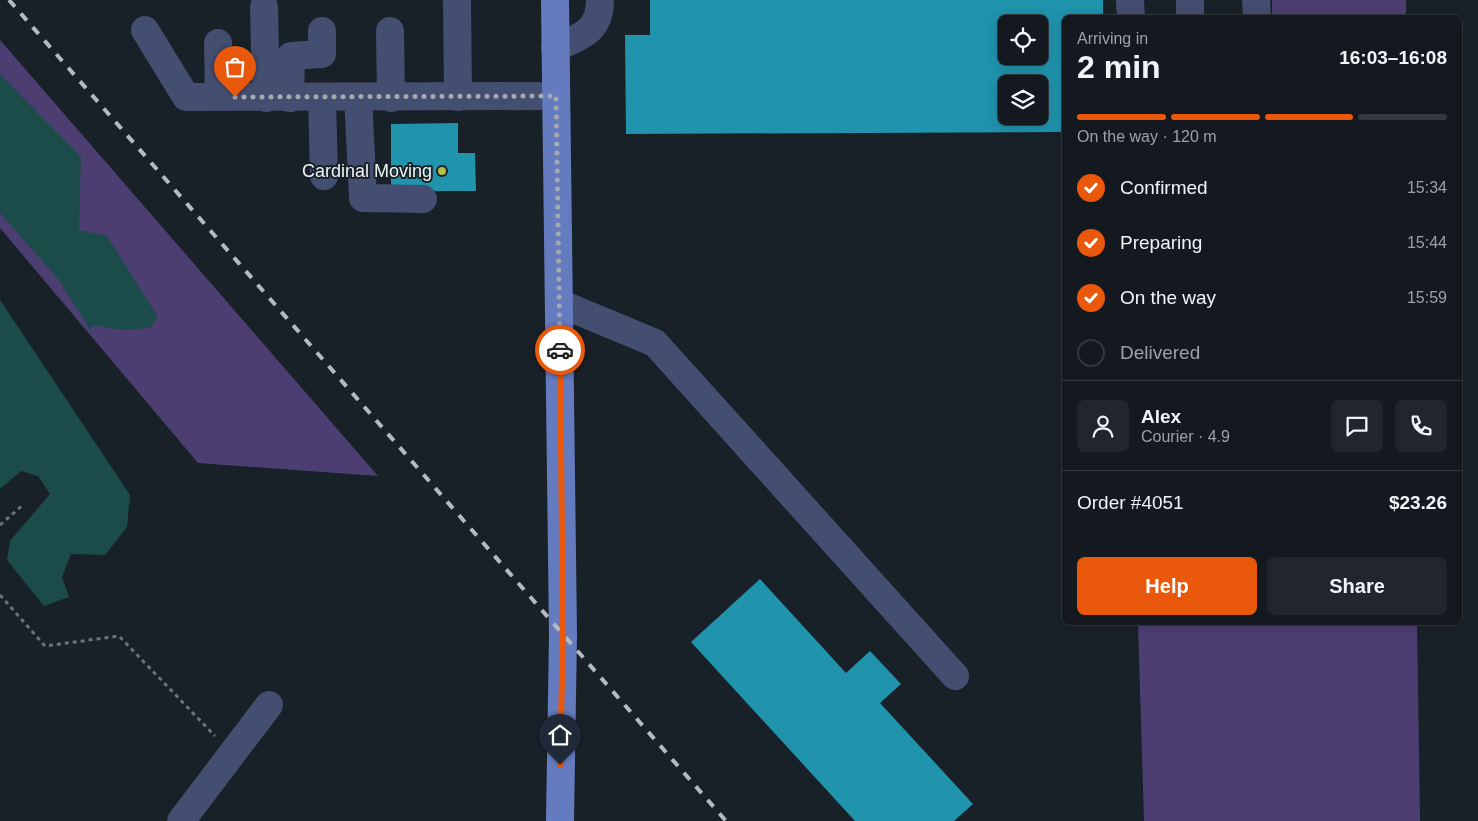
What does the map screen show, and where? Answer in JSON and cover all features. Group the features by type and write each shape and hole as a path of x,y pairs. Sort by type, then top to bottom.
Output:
{"main road":[{"path":"554,0 563,634 560,821"}],"street":[{"path":"457,0 458,97"},
{"path":"555,48 589,33 600,13 600,0"},
{"path":"1130,0 1131,15"},
{"path":"1190,0 1190,15"},
{"path":"1256,0 1257,15"},
{"path":"264,6 278,98"},
{"path":"145,30 186,97 391,98 556,96"},
{"path":"278,98 291,56 322,54 322,31"},
{"path":"390,31 391,98"},
{"path":"218,44 219,96"},
{"path":"322,97 324,176"},
{"path":"358,97 363,198 423,199"},
{"path":"559,303 655,343 955,676"},
{"path":"181,821 268,705"}],"path":[{"path":"0,525 24,504"},
{"path":"0,595 45,646 119,636 231,753"}],"shaded area":[{"path":"1272,0 1406,0 1406,15 1272,15"},
{"path":"0,40 378,476 198,463 0,228"},
{"path":"0,74 81,157 79,230 107,236 158,317 150,328 119,330 95,325 90,329 58,279 0,213"},
{"path":"0,300 130,495 127,527 105,555 71,554 62,577 69,597 44,606 7,560 10,541 50,494 38,476 21,471 0,489"},
{"path":"1138,625 1417,625 1420,821 1144,821"}],"building":[{"path":"650,0 1103,0 1103,15 1062,15 1062,132 626,134 625,35 650,35"},
{"path":"458,123 458,153 475,153 476,191 391,191 391,124"},
{"path":"760,579 846,673 870,651 901,684 880,703 973,804 954,821 855,821 691,642"}],"railway":[{"path":"9,0 726,821"}],"way so far":[{"path":"235,97 556,96 560,350"}],"place":[{"name":"Cardinal Moving","path":"442,171"}],"route":[{"path":"560,350 563,634 560,765"}]}
